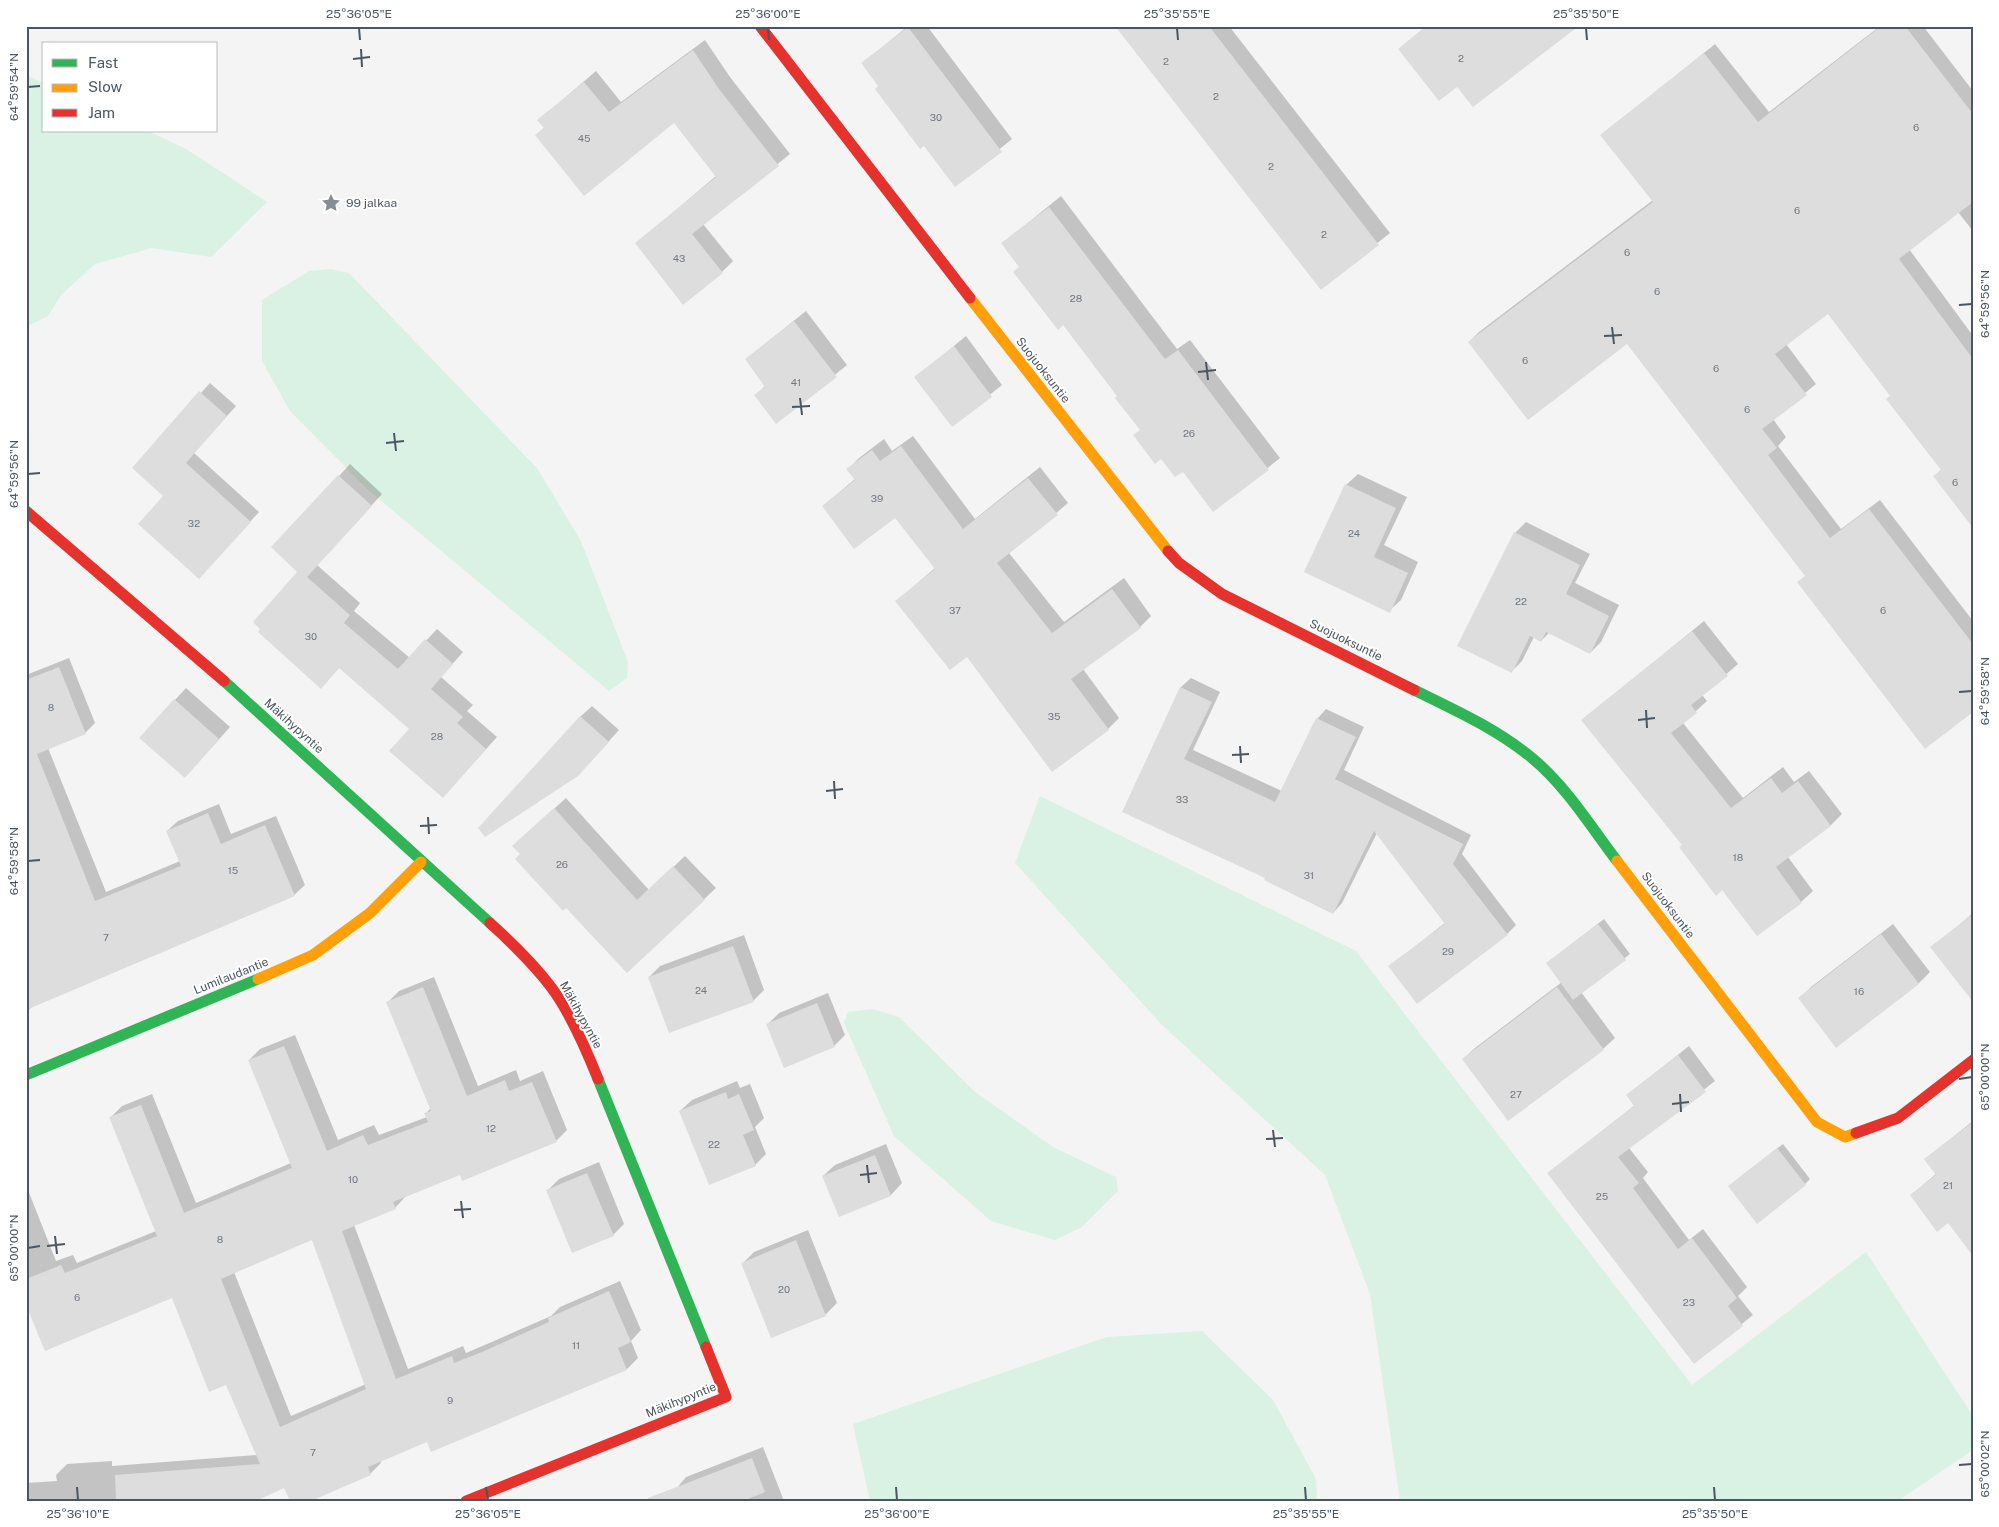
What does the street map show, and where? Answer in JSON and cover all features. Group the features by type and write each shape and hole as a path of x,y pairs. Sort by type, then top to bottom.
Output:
{"street":[{"name":"Suojuoksuntie","path":"760,26 1149,529 1180,563 1222,594 1485,725 1533,759 1567,796 1817,1122 1845,1137 1898,1118 1973,1060"},
{"name":"Mäkihypyntie","path":"26,511 79,553 502,934 533,965 552,988 586,1050 726,1397 466,1501"},
{"name":"Lumilaudantie","path":"26,1075 267,976 313,954 370,913 421,862"}],"green space":[{"path":"26,75 42,82 42,132 150,132 186,149 267,202 211,257 152,248 95,264 61,295 48,316 26,327"},
{"path":"331,269 349,273 537,468 581,541 628,662 627,678 609,691 367,489 290,411 262,361 262,300 309,271"},
{"path":"1040,796 1356,951 1692,1385 1866,1252 1973,1416 1973,1450 1898,1501 1400,1501 1370,1294 1325,1175 1161,1024 1015,863"},
{"path":"873,1009 899,1017 974,1091 1053,1147 1116,1177 1118,1191 1082,1227 1055,1240 991,1221 894,1136 844,1023 848,1012"},
{"path":"1202,1331 1273,1400 1316,1479 1317,1501 870,1501 853,1424 1107,1337"}],"building":[{"path":"1115,26 1209,26 1379,245 1321,290"},
{"path":"1426,26 1579,26 1473,107 1457,87 1439,101 1398,49"},
{"path":"1881,26 1905,26 1973,114 1973,202 1899,259 1973,359 1973,528 1933,476 1941,470 1886,399 1890,396 1828,314 1775,354 1807,395 1762,429 1777,448 1768,455 1830,538 1869,509 1973,644 1973,712 1925,749 1797,582 1805,576 1627,344 1528,420 1468,342 1653,202 1600,135 1704,53 1758,122"},
{"path":"908,27 1002,152 955,187 924,146 920,149 875,89 878,86 861,63"},
{"path":"693,50 719,89 779,166 692,234 723,273 683,305 635,243 716,177 674,123 584,196 535,135 544,128 537,120 584,82 609,112"},
{"path":"1049,207 1165,359 1178,350 1269,470 1213,512 1183,472 1175,477 1161,459 1155,464 1133,435 1140,430 1115,398 1117,396 1063,325 1058,330 1013,272 1019,267 1001,243"},
{"path":"794,321 837,377 776,424 754,395 765,387 745,359"},
{"path":"954,346 992,397 952,427 914,377"},
{"path":"199,391 227,416 186,463 251,522 199,579 138,524 163,496 132,468"},
{"path":"901,446 963,529 1028,478 1058,515 997,563 1052,633 1112,589 1141,628 1071,679 1109,730 1052,772 967,657 950,670 895,601 935,569 895,518 854,549 822,506 855,480 846,469 872,450 880,461"},
{"path":"338,475 372,506 307,577 350,615 344,623 398,669 425,639 453,664 431,689 463,717 457,723 486,749 443,798 389,751 409,729 339,668 321,689 258,632 260,629 253,622 297,572 271,547"},
{"path":"1345,484 1396,508 1374,557 1408,573 1390,613 1304,572"},
{"path":"1514,532 1580,565 1566,594 1609,616 1590,654 1546,632 1541,642 1530,636 1512,673 1457,646"},
{"path":"1692,631 1728,676 1691,705 1697,713 1671,733 1731,808 1771,778 1782,793 1798,781 1831,826 1776,867 1802,903 1757,936 1722,890 1716,896 1679,847 1682,845 1581,720"},
{"path":"59,667 86,734 37,754 95,901 181,866 166,831 208,813 221,844 265,825 295,896 26,1010 26,680"},
{"path":"1180,687 1212,702 1184,759 1275,802 1316,718 1356,737 1335,779 1463,844 1453,864 1508,935 1417,1004 1388,966 1445,924 1374,831 1333,914 1264,880 1265,878 1122,812"},
{"path":"174,699 219,739 185,778 139,738"},
{"path":"580,716 609,742 578,776 485,837 478,828"},
{"path":"554,808 637,900 673,866 705,900 627,973 566,908 563,911 515,859 520,854 512,846"},
{"path":"1973,914 1973,1002 1930,947"},
{"path":"1598,924 1626,960 1573,1000 1546,963"},
{"path":"1881,934 1919,984 1836,1048 1798,998"},
{"path":"733,946 754,1002 669,1033 648,977"},
{"path":"423,987 467,1096 505,1080 509,1091 532,1082 557,1142 462,1181 460,1175 393,1202 396,1209 342,1231 396,1379 452,1356 454,1363 482,1352 549,1322 548,1318 609,1291 631,1342 618,1348 627,1370 431,1452 427,1442 368,1467 371,1475 311,1501 290,1501 284,1488 256,1501 116,1501 115,1475 260,1464 226,1385 209,1392 172,1298 45,1351 26,1305 26,1279 61,1265 65,1273 157,1236 109,1117 141,1105 184,1213 292,1168 248,1060 284,1046 327,1151 363,1135 368,1145 428,1122 424,1113 431,1111 386,1002","holes":["312,1240 366,1389 280,1427 221,1279"]},
{"path":"1557,987 1604,1050 1508,1121 1462,1059"},
{"path":"817,1003 835,1047 784,1068 766,1024"},
{"path":"1678,1055 1706,1092 1618,1157 1639,1183 1633,1188 1678,1249 1692,1238 1737,1298 1728,1306 1743,1326 1694,1364 1547,1173 1634,1106 1626,1095"},
{"path":"726,1092 728,1099 739,1094 754,1130 743,1135 756,1166 709,1185 679,1111"},
{"path":"1973,1122 1973,1256 1948,1223 1937,1232 1910,1195 1936,1175 1924,1159"},
{"path":"1777,1148 1806,1185 1757,1224 1728,1186"},
{"path":"875,1155 891,1196 839,1217 822,1176"},
{"path":"587,1173 614,1236 572,1253 546,1190"},
{"path":"796,1240 826,1316 771,1338 741,1263"},
{"path":"752,1458 765,1492 743,1501 648,1501 648,1498"}],"traffic: fast":[{"path":"224,681 490,923"},
{"path":"1414,690 1490,729 1532,758 1567,794 1617,861"},
{"path":"26,1075 258,979"},
{"path":"598,1079 706,1347"}],"traffic: slow":[{"path":"970,298 1168,551"},
{"path":"1617,861 1817,1122 1845,1137 1856,1133"},
{"path":"258,979 313,955 370,913 421,862"}],"traffic: jam":[{"path":"760,26 970,298"},
{"path":"26,511 224,681"},
{"path":"1168,551 1179,563 1222,594 1414,690"},
{"path":"490,923 529,961 558,997 577,1031 598,1079"},
{"path":"1856,1133 1898,1118 1973,1060"},
{"path":"466,1501 726,1397 706,1347"}],"place":[{"name":"99 jalkaa","path":"331,203"}]}
